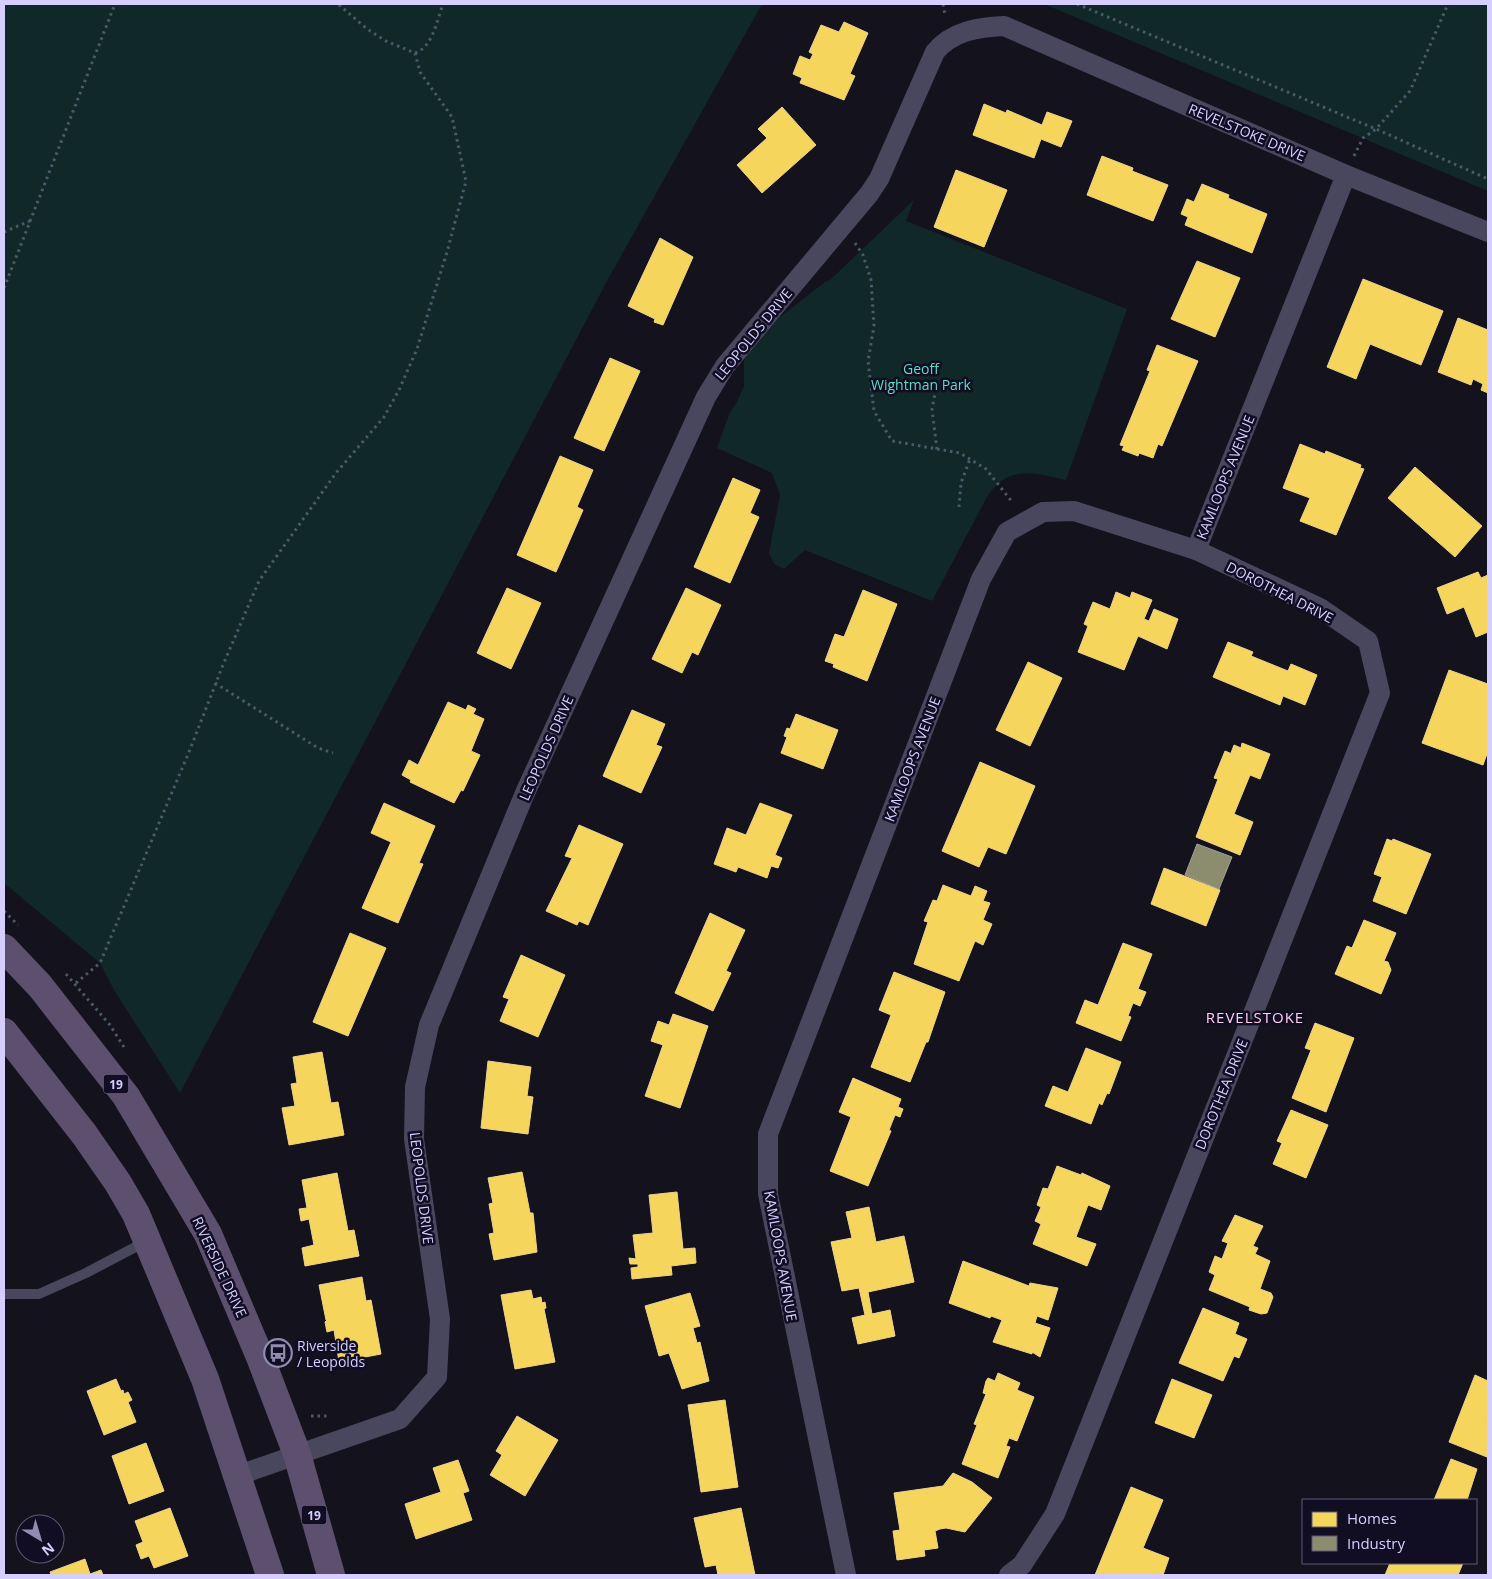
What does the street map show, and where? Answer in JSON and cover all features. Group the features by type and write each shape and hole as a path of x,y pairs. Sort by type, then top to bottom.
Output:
{"main road":[{"name":"RIVERSIDE DRIVE","path":"4,948 40,986 126,1096 169,1165 208,1234 260,1357 297,1454 330,1575"},
{"path":"4,1032 84,1134 118,1183 148,1240 205,1380 239,1476 270,1575"}],"street":[{"name":"LEOPOLDS DRIVE","path":"239,1476 297,1454 400,1420 437,1377 440,1319 414,1139 416,1087 429,1025 525,793 706,396 725,366 844,224 879,179 935,52 942,44 969,30 987,27 1007,28"},
{"name":"REVELSTOKE DRIVE","path":"1007,28 1346,175 1488,232"},
{"name":"KAMLOOPS AVENUE","path":"846,1575 768,1194 768,1134 981,579 1006,532 1043,512 1074,511 1196,550 1346,175"},
{"name":"DOROTHEA DRIVE","path":"1009,1575 1022,1565 1055,1514 1380,693 1368,641 1320,608 1196,550"}],"lane":[{"path":"4,1294 39,1294 127,1253 148,1240"}],"path":[{"path":"4,288 115,4"},
{"path":"338,4 367,29 386,41 415,53 423,50 428,44 444,4"},
{"path":"1077,4 1376,129 1488,179"},
{"path":"1346,175 1363,138 1376,129 1410,91 1448,4"},
{"path":"76,983 100,964 189,752 215,683 259,581 336,473 384,417 399,390 417,349 447,252 466,181 452,118 420,72 415,53"},
{"path":"4,232 30,221"},
{"path":"844,224 863,255 871,280 874,326 868,361 874,411 892,441 960,453 970,459 986,469 1025,521"},
{"path":"936,389 932,408 937,450"},
{"path":"959,506 961,483 970,459"},
{"path":"215,683 318,748 334,753"}],"green space":[{"path":"4,4 762,4 607,281 180,1093 114,990 100,963 4,883"},
{"path":"1044,4 1488,4 1488,191"},
{"name":"Geoff Wightman Park","path":"914,200 906,221 1127,309 1066,480 1022,473 1004,479 995,487 987,497 932,601 805,550 784,569 774,564 769,553 780,495 772,473 717,448 730,412 744,386 744,360 749,349 780,317 830,280"}],"building: Homes":[{"path":"844,22 868,33 850,74 855,76 844,100 800,83 802,78 793,74 800,56 810,60 813,54 809,52 821,25 839,32"},
{"path":"984,104 1006,113 1007,110 1042,125 1047,112 1072,121 1061,147 1041,139 1034,158 973,135"},
{"path":"782,107 816,145 762,193 737,165 767,138 758,129"},
{"path":"1102,156 1133,168 1132,171 1168,185 1153,221 1087,195"},
{"path":"956,170 1007,190 984,247 934,227"},
{"path":"1202,184 1229,195 1228,198 1267,214 1252,253 1185,225 1188,217 1181,214 1187,199 1194,202"},
{"path":"660,238 693,257 663,325 654,322 655,319 628,306"},
{"path":"1197,261 1240,278 1215,337 1171,319"},
{"path":"1363,279 1443,311 1421,365 1370,344 1356,379 1327,367"},
{"path":"1458,318 1488,330 1488,393 1481,390 1483,384 1473,379 1471,385 1438,372"},
{"path":"1157,345 1198,361 1162,446 1158,444 1153,458 1139,453 1138,456 1122,450 1124,446 1120,445 1150,371 1147,370"},
{"path":"610,358 640,371 604,451 574,438"},
{"path":"1300,444 1325,454 1326,451 1361,465 1360,468 1364,469 1336,535 1300,521 1310,498 1283,488"},
{"path":"560,456 593,470 577,507 583,510 556,572 517,555"},
{"path":"1415,467 1482,526 1455,557 1388,498"},
{"path":"733,478 760,490 750,513 759,517 730,583 694,567"},
{"path":"1478,572 1481,578 1488,575 1488,632 1476,637 1464,607 1447,614 1437,588"},
{"path":"507,588 541,603 511,669 477,653"},
{"path":"686,588 721,605 698,655 692,652 682,673 652,659"},
{"path":"863,590 897,604 867,681 833,667 834,664 825,661 835,634 844,637"},
{"path":"1116,592 1130,598 1132,592 1152,600 1144,619 1149,621 1154,609 1178,619 1167,649 1138,636 1124,670 1078,652 1088,626 1084,624 1093,602 1110,609"},
{"path":"1228,642 1253,652 1251,656 1288,671 1291,664 1317,675 1305,705 1283,696 1280,705 1213,677"},
{"path":"1028,662 1062,678 1030,746 996,730"},
{"path":"1449,670 1488,684 1488,751 1483,765 1422,743"},
{"path":"448,702 466,710 468,705 476,709 473,714 484,719 471,751 480,755 463,791 461,790 454,803 410,782 411,780 402,775 409,760 418,765"},
{"path":"632,710 665,724 656,745 662,747 641,793 603,776"},
{"path":"796,714 838,730 823,769 781,753 787,737 784,736 787,728 790,729"},
{"path":"1242,743 1270,754 1260,779 1250,775 1234,814 1253,822 1240,855 1196,837 1218,779 1214,778 1225,751 1237,756 1231,753 1234,745 1241,748"},
{"path":"980,762 1035,786 1006,854 988,847 979,867 942,851"},
{"path":"384,803 435,826 419,863 423,864 398,923 362,908 391,842 371,833"},
{"path":"760,803 792,815 775,855 782,858 778,868 771,866 767,878 738,867 736,872 714,864 727,828 746,835"},
{"path":"579,825 623,844 588,925 579,921 577,925 546,911 572,858 565,856"},
{"path":"1387,839 1392,841 1393,839 1431,854 1406,914 1373,901 1382,877 1374,874"},
{"path":"1164,868 1220,890 1206,926 1151,904"},
{"path":"943,885 971,896 975,886 987,891 983,901 990,903 983,920 992,924 983,945 975,941 959,981 914,964 928,922 924,921 933,900 937,901"},
{"path":"710,913 745,930 726,971 731,973 713,1011 675,993"},
{"path":"1364,920 1396,933 1384,961 1388,962 1391,970 1381,994 1335,974 1347,946 1352,948"},
{"path":"350,933 386,948 348,1036 313,1022"},
{"path":"1123,943 1152,954 1138,989 1146,992 1140,1006 1133,1003 1128,1016 1131,1017 1121,1041 1076,1023 1085,1000 1098,1005"},
{"path":"521,955 565,975 538,1037 500,1021 509,999 503,997"},
{"path":"894,972 945,992 928,1042 926,1042 910,1082 871,1067 891,1015 879,1010"},
{"path":"673,1014 708,1026 680,1108 645,1096 663,1045 651,1041 658,1021 669,1025"},
{"path":"1315,1023 1354,1038 1326,1112 1292,1098 1311,1050 1305,1048"},
{"path":"1086,1048 1121,1062 1109,1094 1107,1093 1102,1105 1099,1103 1091,1124 1045,1106 1053,1086 1068,1092"},
{"path":"322,1052 331,1103 338,1102 344,1135 289,1145 282,1108 295,1106 291,1084 297,1083 293,1057"},
{"path":"488,1061 531,1067 527,1096 533,1097 528,1134 481,1128"},
{"path":"853,1078 901,1099 898,1107 903,1109 900,1117 895,1115 889,1130 891,1131 868,1186 830,1171 851,1117 839,1112"},
{"path":"1291,1110 1328,1125 1306,1178 1273,1164 1282,1143 1277,1141"},
{"path":"1057,1166 1081,1175 1082,1173 1110,1186 1101,1210 1088,1205 1076,1237 1096,1244 1087,1266 1033,1244 1041,1224 1035,1221 1041,1207 1037,1205 1043,1188 1048,1189"},
{"path":"522,1172 530,1213 533,1213 537,1252 494,1260 489,1234 494,1233 489,1204 493,1203 488,1178"},
{"path":"337,1173 348,1231 354,1230 359,1256 305,1266 302,1248 314,1245 309,1219 301,1221 299,1209 307,1208 302,1180"},
{"path":"677,1192 683,1249 695,1248 696,1263 671,1266 672,1275 632,1279 631,1268 638,1267 638,1264 630,1264 629,1258 636,1259 633,1235 653,1233 649,1195"},
{"path":"869,1207 876,1242 904,1236 914,1282 868,1292 872,1314 890,1310 895,1336 858,1344 852,1318 865,1315 859,1288 842,1291 831,1242 852,1238 846,1212"},
{"path":"1235,1215 1263,1226 1253,1246 1258,1248 1255,1254 1270,1261 1260,1289 1271,1293 1273,1297 1267,1313 1261,1314 1249,1310 1250,1307 1209,1290 1215,1275 1209,1272 1215,1256 1222,1259 1228,1243 1222,1241"},
{"path":"963,1261 1029,1286 1030,1283 1058,1288 1048,1320 1037,1316 1035,1323 1050,1328 1040,1357 1032,1352 1032,1354 993,1342 1002,1320 991,1316 990,1318 949,1303"},
{"path":"362,1277 366,1301 371,1300 381,1354 339,1362 334,1330 327,1332 325,1322 328,1319 326,1320 319,1285"},
{"path":"531,1290 533,1299 541,1297 542,1303 545,1302 546,1308 544,1309 555,1362 515,1369 501,1295"},
{"path":"690,1293 700,1326 693,1328 697,1343 700,1342 709,1381 682,1389 669,1353 659,1356 645,1306"},
{"path":"1203,1308 1239,1323 1235,1334 1247,1339 1239,1358 1234,1356 1223,1381 1179,1363"},
{"path":"998,1373 1020,1383 1017,1390 1034,1397 1017,1441 1009,1438 1006,1446 1010,1447 998,1478 962,1464 977,1425 974,1424 986,1394 983,1393 986,1381 988,1378 995,1381"},
{"path":"1475,1375 1488,1381 1487,1457 1449,1442"},
{"path":"116,1379 121,1391 123,1390 124,1394 128,1392 132,1400 128,1402 136,1422 104,1435 87,1391"},
{"path":"1172,1379 1212,1395 1194,1438 1155,1423"},
{"path":"725,1400 738,1487 701,1492 688,1405"},
{"path":"517,1416 558,1440 525,1496 490,1475 502,1455 496,1451"},
{"path":"146,1443 164,1491 129,1504 112,1456"},
{"path":"1451,1459 1477,1469 1467,1499 1434,1499"},
{"path":"458,1460 469,1491 463,1493 472,1520 416,1539 405,1504 441,1492 433,1468"},
{"path":"953,1473 972,1482 992,1498 965,1532 946,1528 935,1531 938,1548 924,1550 925,1556 897,1560 893,1531 900,1530 894,1493 943,1486"},
{"path":"1131,1487 1163,1500 1143,1548 1169,1558 1163,1575 1095,1575"},
{"path":"170,1508 188,1556 154,1568 149,1556 141,1559 136,1545 143,1542 135,1521"},
{"path":"741,1508 755,1575 718,1575 716,1565 705,1567 694,1518"},
{"path":"85,1559 90,1574 101,1570 103,1575 51,1575 50,1572"},
{"path":"1390,1564 1463,1564 1458,1575 1385,1575"}],"building: Industry":[{"path":"1197,844 1232,857 1219,889 1185,875"}],"place":[{"name":"Riverside / Leopolds","path":"278,1353"}],"district":[{"name":"REVELSTOKE","path":"1255,1017"}]}
